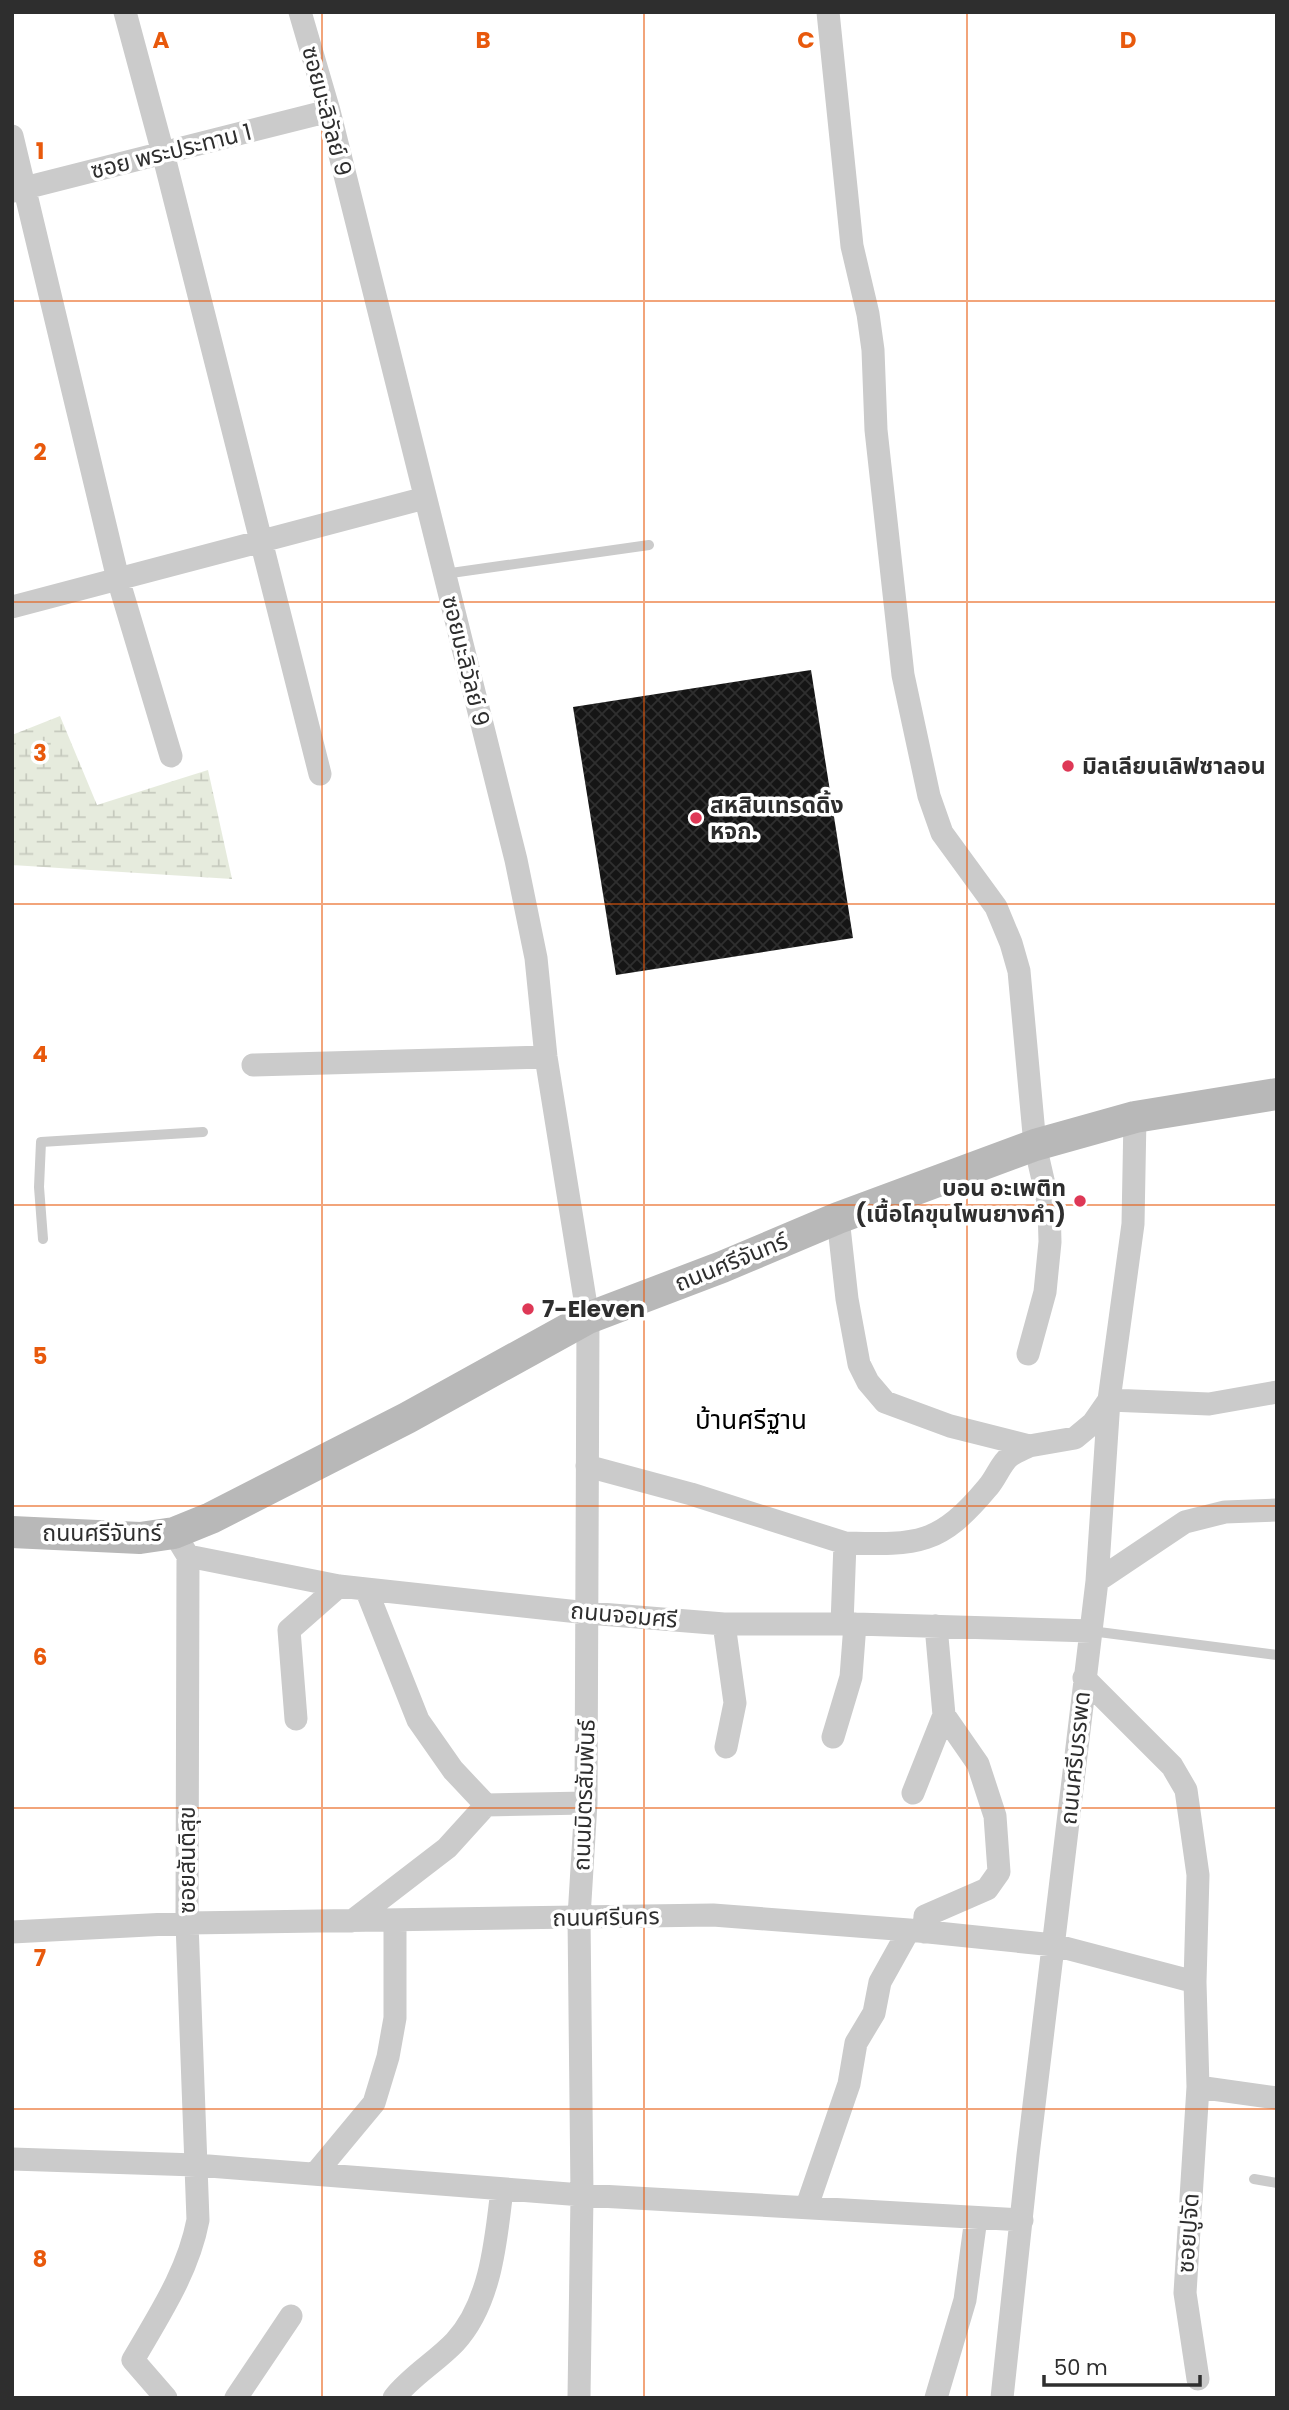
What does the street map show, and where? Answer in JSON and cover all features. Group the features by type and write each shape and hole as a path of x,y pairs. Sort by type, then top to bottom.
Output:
{"main road":[{"name":"ถนนศรีจันทร์","path":"12,1532 140,1538 181,1544 211,1518 407,1418 588,1318 722,1267 838,1218 1035,1145 1135,1117 1277,1094"}],"street":[{"path":"125,12 320,774"},
{"name":"ซอยมะลิวัลย์ 9","path":"300,12 329,111 516,860 536,958 546,1057 588,1318"},
{"path":"828,12 852,246 868,314 873,350 876,430 903,675 929,796 942,833 996,906 1012,943 1019,971 1035,1145 1049,1206 1050,1242 1045,1292 1028,1354"},
{"name":"ซอย พระประทาน 1","path":"19,189 329,111"},
{"path":"12,136 19,189 118,579 171,757"},
{"path":"12,607 425,498"},
{"path":"253,1065 546,1057"},
{"name":"ถนนศรีบรรพด","path":"1002,2398 1097,1581 1109,1400 1133,1224 1135,1117"},
{"path":"838,1218 847,1299 859,1364 876,1393 885,1402 938,1422 1029,1446"},
{"name":"ถนนมิตรสัมพันธ์","path":"579,2398 582,2195 579,1917 586,1803 588,1318"},
{"path":"587,1466 691,1494 845,1543 895,1545 935,1536 955,1522 978,1499 1008,1457 1029,1446 1075,1438 1093,1423 1109,1400 1209,1404 1277,1392"},
{"path":"1097,1581 1185,1522 1224,1512 1277,1510"},
{"path":"833,1737 851,1677 845,1543"},
{"name":"ถนนจอมศรี","path":"181,1544 339,1586 588,1613 724,1624 848,1624 1091,1631"},
{"name":"ซอยสันติสุข","path":"166,2398 133,2360 181,2276 194,2244 198,2220 187,1923 181,1544"},
{"path":"296,1719 289,1630 339,1586"},
{"path":"366,1589 418,1720 453,1770 486,1805"},
{"path":"724,1624 735,1703 726,1747"},
{"path":"913,1793 944,1714 936,1626"},
{"name":"ซอยปูจัด","path":"1084,1678 1172,1766 1186,1790 1198,1875 1195,1982 1198,2087 1185,2294 1198,2379"},
{"path":"807,2206 849,2084 856,2043 874,2013 880,1982 925,1916 987,1889 999,1872 995,1816 978,1764 944,1714"},
{"path":"352,1921 447,1848 486,1805 586,1803"},
{"name":"ถนนศรีนคร","path":"12,1932 187,1923 713,1915 1054,1945 1195,1982"},
{"path":"315,2174 374,2103 388,2057 395,2018 395,1920"},
{"path":"1198,2087 1277,2098"},
{"path":"12,2159 196,2165 582,2195 1022,2220"},
{"path":"394,2398 469,2327 496,2243 502,2189"},
{"path":"936,2398 965,2300 975,2218"},
{"path":"236,2398 291,2316"}],"lane":[{"path":"444,574 649,545"},
{"path":"43,1239 38,1187 41,1142 203,1132"},
{"path":"1091,1631 1277,1655"},
{"path":"1254,2179 1277,2183"}],"green space":[{"path":"60,716 97,805 208,770 232,879 12,865 12,735"}],"building":[{"path":"811,670 853,938 616,975 573,707"}],"place":[{"name":"มิลเลียนเลิฟซาลอน","path":"1068,766"},
{"name":"สหสินเทรดดิ้ง หจก.","path":"696,818"},
{"name":"บอน อะเพติท (เนื้อโคขุนโพนยางคำ)","path":"1080,1201"},
{"name":"7-Eleven","path":"528,1309"}],"district":[{"name":"บ้านศรีฐาน","path":"751,1420"}]}
